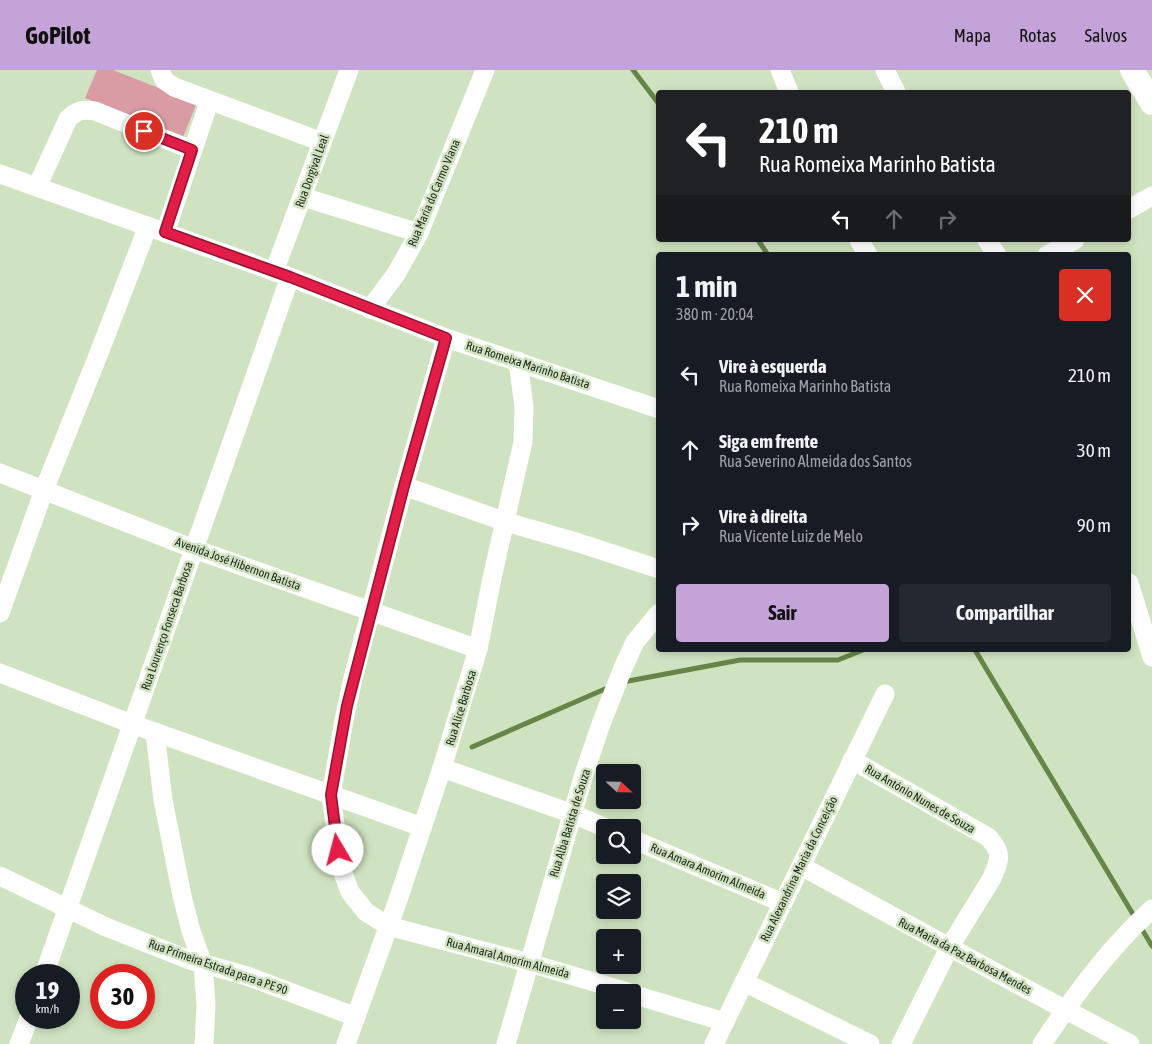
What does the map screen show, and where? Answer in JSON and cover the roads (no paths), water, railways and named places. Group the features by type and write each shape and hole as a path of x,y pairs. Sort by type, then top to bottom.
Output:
{"street":[{"path":"160,70 164,80 174,87 209,102 322,142"},
{"name":"Rua Dorgival Leal","path":"282,275 302,197 349,70"},
{"path":"780,70 788,90"},
{"path":"884,70 895,90"},
{"path":"1132,70 1151,98"},
{"name":"Rua Maria do Carmo Viana","path":"370,309 396,274 419,233 480,72"},
{"path":"0,613 44,490 100,353 192,150 209,102"},
{"path":"37,186 68,119 83,109 95,111 192,150"},
{"name":"Rua Romeixa Marinho Batista","path":"0,174 282,275 446,338 656,408"},
{"path":"1131,208 1152,196"},
{"path":"302,197 419,233"},
{"path":"1053,252 1071,242"},
{"name":"Rua Lourenço Fonseca Barbosa","path":"48,964 194,549 282,275"},
{"name":"Rua Amaral Amorim Almeida","path":"446,338 353,678 331,795 341,868 350,892 366,912 388,926 601,984"},
{"name":"Rua Alice Barbosa","path":"346,1044 422,828 478,649 523,442 524,407 518,361"},
{"name":"Avenida José Hibernon Batista","path":"0,473 194,549 478,649"},
{"path":"404,486 506,522 579,542 656,568"},
{"path":"1131,589 1152,657"},
{"name":"Rua Alba Batista de Souza","path":"506,1044 601,724 635,642 656,616"},
{"path":"0,672 132,724 422,828"},
{"name":"Rua Alexandrina Maria da Conceição","path":"714,1044 885,694"},
{"path":"155,732 163,800 180,886 191,931 203,964 206,1005 204,1044"},
{"name":"Rua António Nunes de Souza","path":"852,760 988,837 1000,853 998,866 992,878 949,948"},
{"path":"442,768 596,824"},
{"name":"Rua Amara Amorim Almeida","path":"641,843 783,903"},
{"name":"Rua Maria da Paz Barbosa Mendes","path":"801,866 949,948 1130,1044"},
{"name":"Rua Primeira Estrada para a PE 90","path":"0,876 106,927 187,959 247,976 356,1017"},
{"path":"1042,1044 1065,1009 1122,939 1150,910"},
{"path":"901,1044 949,948"},
{"path":"744,982 870,1044"},
{"path":"641,997 725,1022"},
{"path":"19,1044 25,1029"}],"waterway":[{"path":"633,70 656,100"},
{"path":"759,242 766,252"},
{"path":"623,682 740,660 838,660 858,652"},
{"path":"976,652 1152,946"},
{"path":"472,747 605,689"}]}
